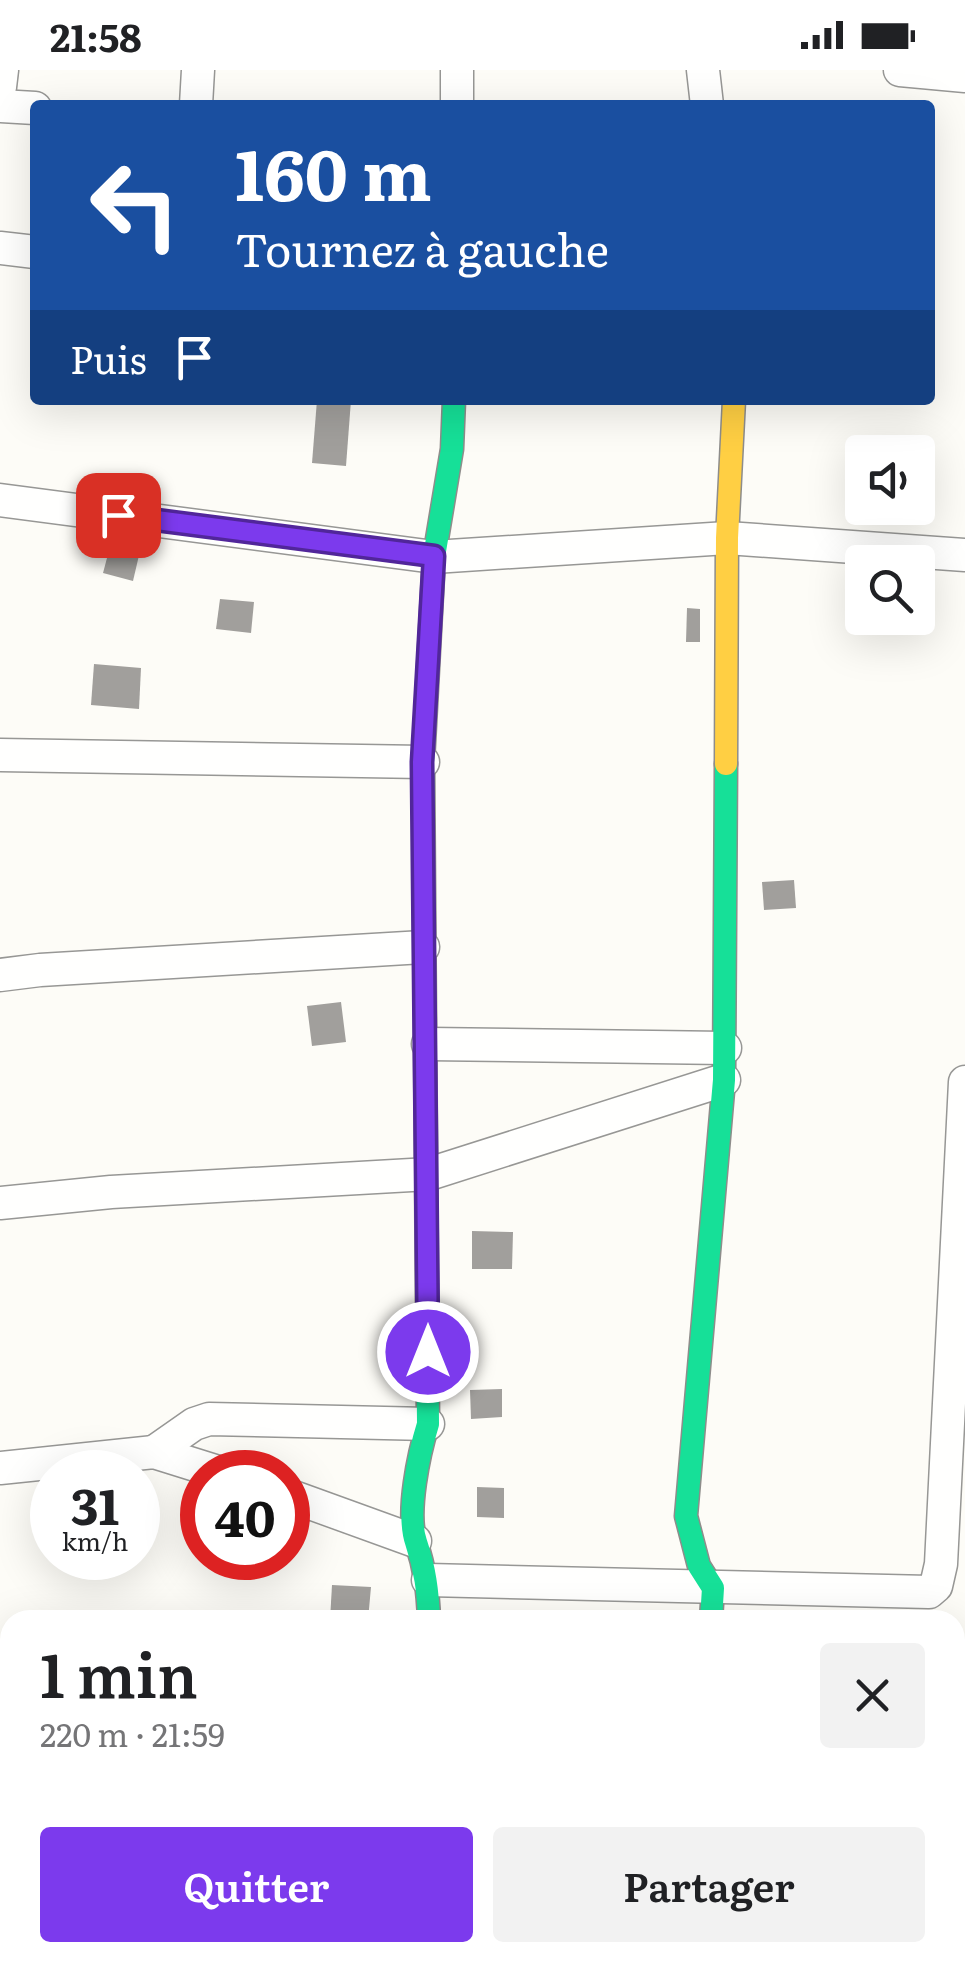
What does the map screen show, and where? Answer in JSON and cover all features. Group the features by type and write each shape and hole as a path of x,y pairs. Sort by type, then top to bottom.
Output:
{"street":[{"path":"0,87 2,70"},
{"path":"196,100 198,70"},
{"path":"457,70 457,100"},
{"path":"703,70 706,100"},
{"path":"900,70 965,76"},
{"path":"0,106 30,108"},
{"path":"0,248 30,251"},
{"path":"429,1610 428,1580 415,1540 415,1466 428,1424 428,1044 422,762 434,556 452,449 454,405"},
{"path":"712,1604 686,1516 725,1064 727,538 734,405"},
{"path":"0,500 434,556 727,538 965,554"},
{"path":"0,755 422,762"},
{"path":"0,976 40,970 423,947"},
{"path":"428,1044 725,1064"},
{"path":"0,1203 111,1192 429,1174 725,1064"},
{"path":"428,1580 712,1604 929,1592 936,1586 941,1564 965,1082"},
{"path":"157,1450 194,1424 209,1420 428,1424"},
{"path":"0,1468 30,1465"},
{"path":"310,1504 415,1540"}],"building":[{"path":"317,405 351,405 346,466 312,463"},
{"path":"111,543 140,551 133,581 103,573"},
{"path":"220,599 254,602 251,633 216,629"},
{"path":"687,608 700,609 700,642 686,642"},
{"path":"94,664 141,668 139,709 91,705"},
{"path":"794,880 796,908 764,910 762,882"},
{"path":"341,1002 346,1042 312,1046 307,1006"},
{"path":"472,1231 513,1232 512,1269 472,1269"},
{"path":"502,1389 502,1417 471,1419 470,1390"},
{"path":"477,1487 504,1488 504,1518 477,1517"},
{"path":"332,1585 371,1587 369,1610 331,1610"}],"traffic: fast":[{"path":"428,1610 412,1515 428,1424 423,762 434,557 452,449 454,405"},
{"path":"712,1610 713,1588 699,1566 686,1516 724,1080 726,764"}],"traffic: slow":[{"path":"726,764 727,538 734,405"}],"route":[{"path":"118,515 434,556 422,762 428,1044 428,1352"}]}
